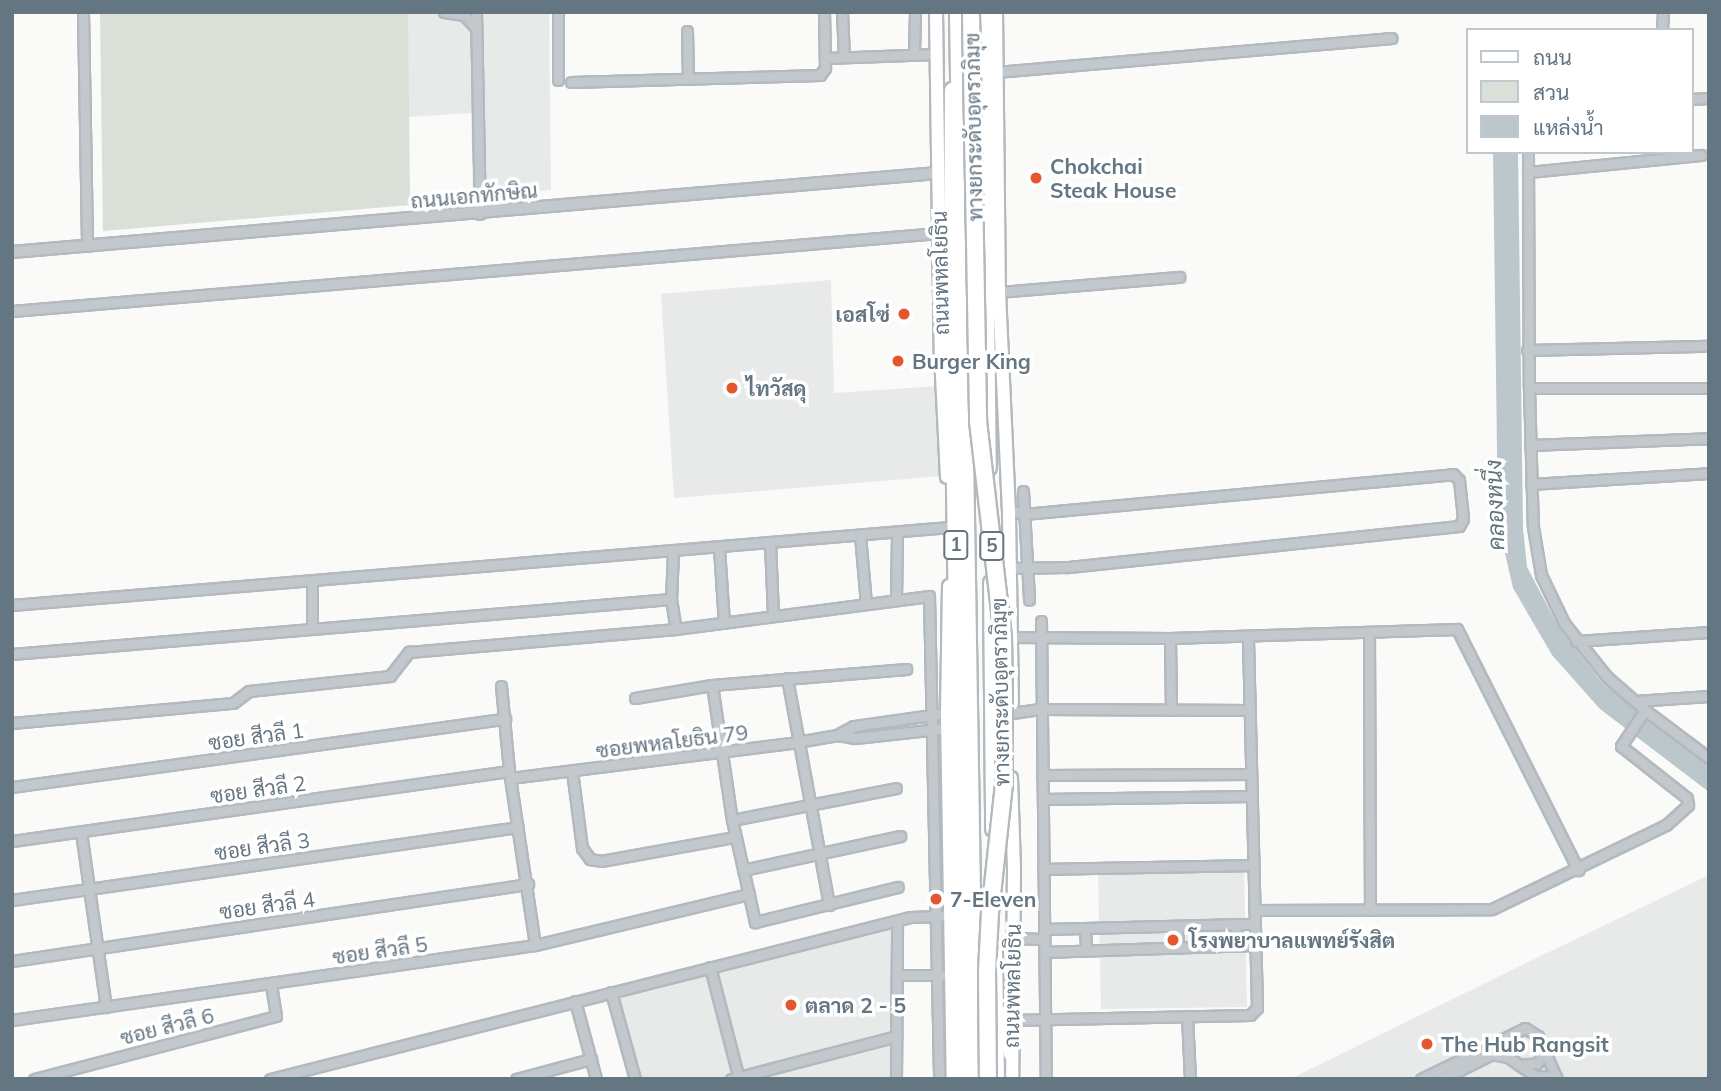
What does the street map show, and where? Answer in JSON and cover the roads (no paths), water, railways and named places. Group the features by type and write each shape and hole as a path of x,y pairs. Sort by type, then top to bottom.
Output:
{"highway":[{"name":"ถนนพหลโยธิน","path":"955,12 951,292 964,1079"},
{"name":"ทางยกระดับอุตราภิมุข","path":"955,12 975,1079"},
{"name":"ทางยกระดับอุตราภิมุข","path":"971,12 978,421 1003,637 1004,690 1004,784 988,948 988,1079"},
{"name":"ถนนพหลโยธิน","path":"984,12 997,1079"},
{"path":"995,982 1011,1054"}],"main road":[{"name":"ถนนพหลโยธิน","path":"936,12 939,233 950,527 944,916 945,975 953,1079"},
{"name":"ถนนพหลโยธิน","path":"996,12 999,292 1011,568 1012,1079"}],"street":[{"path":"83,12 87,246"},
{"path":"444,12 464,15 476,28"},
{"path":"476,12 480,214"},
{"path":"558,12 558,80"},
{"path":"571,82 818,76 825,68 824,12"},
{"path":"842,12 844,57"},
{"path":"914,55 915,12"},
{"path":"687,31 688,79"},
{"path":"996,72 1392,38"},
{"path":"825,58 937,54"},
{"path":"1528,154 1528,388 1533,527 1541,575 1576,641 1607,677 1644,711 1709,758"},
{"path":"1528,172 1701,155"},
{"name":"ถนนเอกทักษิณ","path":"12,252 938,173"},
{"path":"12,311 939,233"},
{"path":"999,292 1179,277"},
{"path":"1527,350 1709,346"},
{"path":"1528,388 1709,388"},
{"path":"1530,445 1709,438"},
{"path":"1531,484 1709,473"},
{"path":"1009,510 1024,514 1454,474 1459,480 1463,519 1459,526 1066,568 1011,568"},
{"path":"1023,491 1029,600"},
{"path":"12,604 312,582 950,527"},
{"path":"896,599 897,532"},
{"path":"860,535 866,603"},
{"path":"771,543 774,615"},
{"path":"719,548 724,623"},
{"path":"673,552 671,599 676,629"},
{"path":"312,582 312,629"},
{"path":"12,723 233,703 249,691 390,676 409,652 676,629 929,596 932,715 944,916 897,921 271,1079"},
{"path":"12,654 671,599"},
{"path":"1041,621 1046,1079"},
{"path":"1012,637 1170,638 1457,629 1578,870"},
{"path":"1369,632 1370,910"},
{"path":"1576,641 1709,632"},
{"path":"1011,1020 1250,1015 1257,1008 1248,636"},
{"path":"1170,638 1171,710"},
{"path":"635,698 712,685 906,669"},
{"path":"787,678 817,854 829,905"},
{"path":"712,685 732,820 755,922 898,887"},
{"path":"501,686 509,775 536,945"},
{"path":"1635,701 1709,696"},
{"path":"1012,713 1042,709 1250,710"},
{"path":"1254,910 1492,909 1578,870 1666,825 1688,805 1688,799 1622,744 1644,711"},
{"name":"ซอยพหลโยธิน 79","path":"509,775 572,771 797,742 837,735 854,726 947,713"},
{"name":"ซอย สีวลี 1","path":"12,787 505,719"},
{"path":"897,720 899,734"},
{"name":"ซอยพหลโยธิน 79","path":"837,735 855,738 947,728"},
{"path":"572,771 582,848 590,859 601,862 736,836"},
{"path":"1042,775 1251,774"},
{"name":"ซอย สีวลี 2","path":"12,841 509,775"},
{"path":"732,820 896,788"},
{"path":"1043,799 1252,796"},
{"name":"ซอย สีวลี 3","path":"12,900 518,827"},
{"path":"81,832 106,1007"},
{"path":"743,870 900,836"},
{"path":"1044,869 1253,865"},
{"name":"ซอย สีวลี 4","path":"12,961 528,884"},
{"name":"ซอย สีวลี 5","path":"12,1020 536,945 749,894"},
{"path":"897,921 897,1079"},
{"path":"1013,938 1085,928 1254,924"},
{"path":"1236,925 1237,946"},
{"path":"1177,926 1178,948"},
{"path":"1085,928 1086,950"},
{"path":"1044,952 1255,946"},
{"path":"710,967 736,1078 897,1036"},
{"path":"898,975 945,975 939,1079"},
{"name":"ซอย สีวลี 6","path":"34,1079 276,1016 271,984"},
{"path":"611,992 635,1079"},
{"path":"575,1001 596,1079"},
{"path":"1187,1016 1190,1079"},
{"path":"1421,1079 1525,1028 1538,1036 1556,1078 1535,1076 1507,1056 1492,1054 1442,1079"},
{"path":"1520,1065 1537,1063 1545,1053"},
{"path":"516,1079 591,1059"}],"water":[{"path":"1493,154 1518,154 1523,528 1527,567 1559,628 1603,684 1709,761 1709,792 1600,709 1552,655 1513,588 1498,523"}],"place":[{"name":"Chokchai Steak House","path":"1036,178"},
{"name":"เอสโซ่","path":"904,314"},
{"name":"Burger King","path":"898,361"},
{"name":"ไทวัสดุ","path":"732,388"},
{"name":"7-Eleven","path":"936,899"},
{"name":"โรงพยาบาลแพทย์รังสิต","path":"1173,940"},
{"name":"ตลาด 2 - 5","path":"791,1005"},
{"name":"The Hub Rangsit","path":"1427,1044"}],"water label":[{"name":"คลองหนึ่ง","path":"1495,505"}]}
